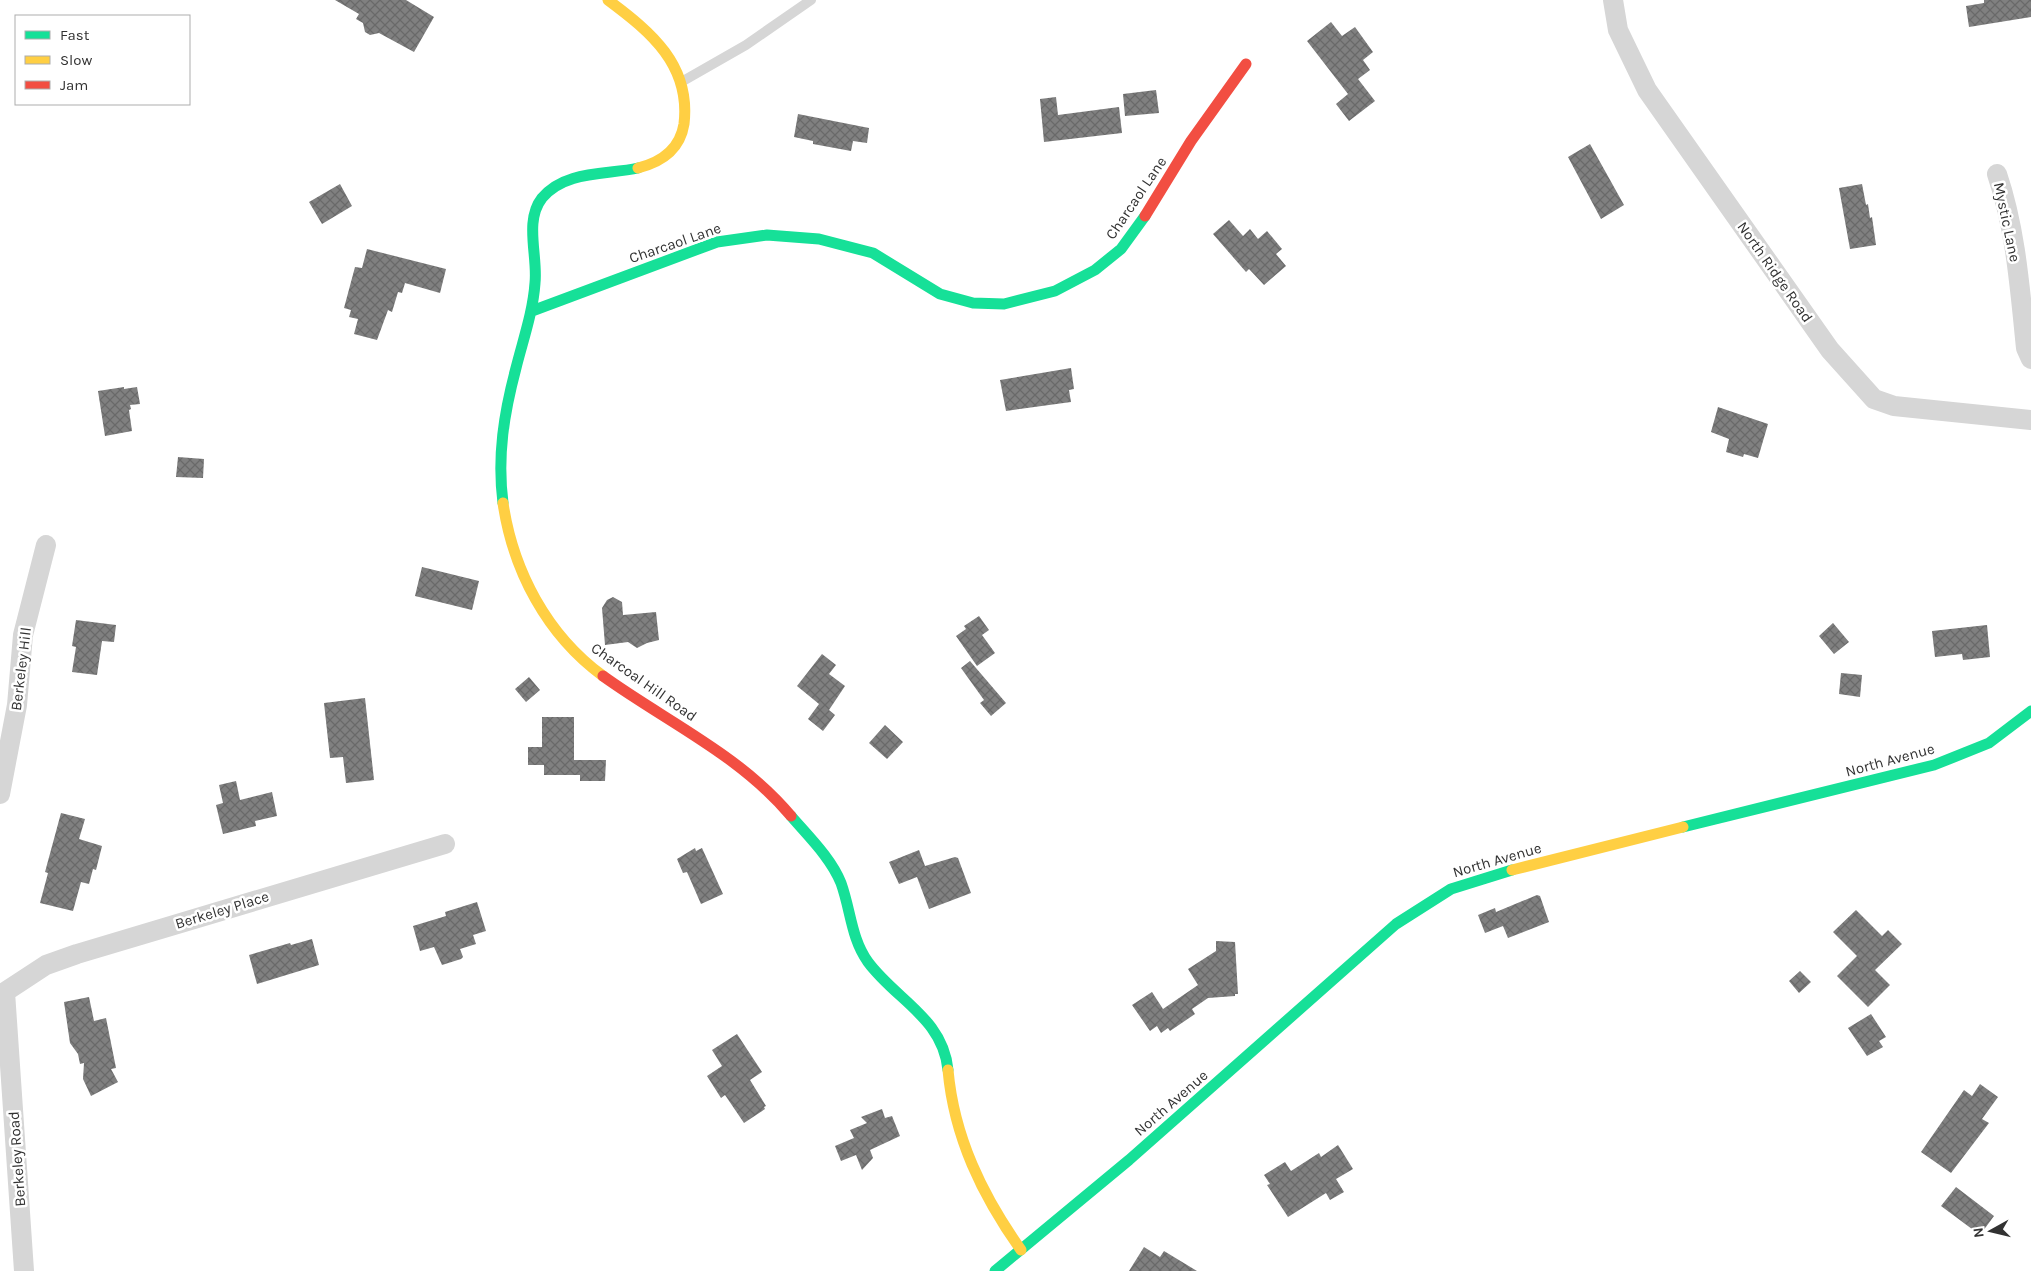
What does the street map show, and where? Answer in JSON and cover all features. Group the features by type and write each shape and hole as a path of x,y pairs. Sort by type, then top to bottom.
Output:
{"street":[{"name":"Charcoal Hill Road","path":"608,0 633,18 656,41 683,81 686,98 683,130 676,147 668,156 641,169 566,179 551,188 540,200 534,216 536,275 532,311 499,439 499,469 504,512 522,575 548,619 567,644 604,675 687,730 758,781 832,864 843,888 850,929 858,946 870,965 927,1021 941,1039 946,1055 951,1099 966,1153 978,1181 1005,1229 1021,1250"},
{"name":"North Ridge Road","path":"1613,0 1618,30 1647,90 1830,350 1874,399 1894,406 2031,420"},
{"name":"Charcaol Lane","path":"532,311 717,242 767,235 819,239 873,253 940,294 973,303 1004,304 1055,291 1095,270 1121,249 1155,202 1192,141 1246,64"},
{"name":"Mystic Lane","path":"1997,174 2015,246 2026,348 2031,359"},
{"name":"Berkeley Hill","path":"0,794 17,705 23,635 46,545"},
{"name":"North Avenue","path":"995,1271 1144,1147 1384,933 1413,911 1439,896 1464,884 1507,871 1934,765 1989,743 2031,711"},
{"name":"Berkeley Place","path":"3,992 46,965 77,954 445,844"},
{"name":"Berkeley Road","path":"3,992 24,1271"}],"lane":[{"path":"683,81 746,46 811,0"}],"building":[{"path":"335,0 406,0 434,17 414,52 379,33 370,35 365,32 363,23 356,19 359,14"},
{"path":"1984,0 2031,0 2031,17 1969,27 1966,6 1984,3"},
{"path":"1331,22 1342,36 1355,27 1373,52 1363,60 1370,70 1358,79 1375,101 1349,121 1336,104 1348,94 1307,41"},
{"path":"1156,90 1159,113 1125,116 1123,94"},
{"path":"1056,97 1058,115 1119,107 1122,133 1044,142 1040,99"},
{"path":"798,114 869,128 867,143 853,141 851,151 813,144 813,141 794,137"},
{"path":"1590,144 1624,205 1601,219 1568,157"},
{"path":"340,184 352,206 322,224 309,202"},
{"path":"1862,184 1866,205 1868,204 1870,218 1872,217 1876,245 1850,249 1839,188"},
{"path":"1229,220 1243,236 1250,229 1258,239 1267,231 1282,249 1276,254 1286,266 1264,285 1249,269 1246,272 1213,234"},
{"path":"367,249 446,269 440,293 405,283 402,293 398,292 392,312 388,310 377,340 354,334 358,319 349,317 351,310 344,308 355,267 362,268"},
{"path":"1071,368 1074,389 1069,390 1071,402 1006,411 1000,380"},
{"path":"124,387 124,389 137,387 140,404 130,405 131,409 129,410 132,431 105,436 98,391"},
{"path":"1718,407 1768,424 1758,458 1744,454 1743,457 1726,452 1729,439 1711,432"},
{"path":"178,457 204,459 203,478 176,477"},
{"path":"422,567 479,581 472,610 415,596"},
{"path":"613,597 622,602 623,615 656,612 659,640 637,648 628,642 605,645 602,608 607,600"},
{"path":"979,616 989,630 982,635 995,653 977,666 956,636 966,629 964,626"},
{"path":"76,620 116,625 114,642 102,641 97,675 72,672 76,647 72,646"},
{"path":"1833,623 1849,642 1834,654 1819,636"},
{"path":"1987,625 1990,657 1963,660 1962,654 1935,657 1932,631"},
{"path":"822,654 836,665 829,674 845,686 829,710 835,715 823,731 808,719 819,704 797,686"},
{"path":"970,661 1006,703 991,716 980,703 984,700 961,668"},
{"path":"1841,673 1862,675 1860,697 1839,694"},
{"path":"529,677 540,690 526,702 515,689"},
{"path":"365,698 374,780 346,783 343,757 330,758 324,703"},
{"path":"542,717 574,717 574,760 606,760 605,781 580,781 580,775 544,775 544,765 528,765 528,747 542,747"},
{"path":"885,725 903,742 887,759 869,743"},
{"path":"236,781 240,800 272,792 277,816 255,821 256,826 223,834 216,805 223,803 219,785"},
{"path":"61,813 85,819 79,839 102,846 96,870 93,869 89,884 81,882 73,911 40,903 48,873 45,872"},
{"path":"695,848 696,851 702,848 723,894 701,904 687,872 683,873 677,859"},
{"path":"919,850 925,866 955,857 958,858 971,893 929,909 917,877 899,884 889,862"},
{"path":"1537,895 1540,896 1549,922 1508,938 1503,926 1485,933 1478,915 1495,908 1496,912"},
{"path":"477,902 486,931 473,935 476,944 460,949 463,957 461,959 442,965 434,947 420,951 413,926 446,916 445,912"},
{"path":"1856,910 1882,936 1888,930 1902,944 1875,970 1890,985 1868,1007 1837,976 1857,956 1833,932"},
{"path":"312,939 319,965 257,984 249,955 290,943 291,945"},
{"path":"1216,941 1235,942 1238,994 1235,994 1235,996 1208,998 1192,1009 1195,1014 1170,1031 1168,1028 1161,1033 1157,1026 1150,1031 1132,1005 1152,992 1163,1009 1198,985 1188,969 1216,951"},
{"path":"1800,971 1811,982 1799,993 1789,981"},
{"path":"89,997 94,1021 106,1018 116,1068 111,1069 118,1082 91,1096 83,1079 84,1063 80,1064 78,1054 70,1043 64,1002"},
{"path":"1871,1014 1886,1037 1879,1041 1883,1047 1867,1056 1848,1028"},
{"path":"737,1034 762,1072 750,1080 766,1106 764,1107 765,1109 744,1123 725,1095 721,1098 707,1076 722,1066 712,1050"},
{"path":"1980,1084 1998,1097 1982,1119 1989,1123 1951,1173 1921,1152 1964,1090 1972,1096"},
{"path":"882,1109 885,1118 892,1116 900,1136 870,1150 873,1158 862,1170 856,1155 841,1161 835,1146 854,1138 850,1130 867,1123 861,1117"},
{"path":"1338,1145 1353,1169 1336,1179 1344,1192 1330,1200 1326,1193 1288,1217 1267,1185 1270,1184 1264,1175 1285,1162 1291,1171 1319,1153 1321,1157"},
{"path":"1956,1187 1994,1216 1980,1235 1941,1206"},
{"path":"1144,1247 1160,1257 1164,1251 1197,1271 1129,1271"}],"traffic: fast":[{"path":"503,503 501,451 508,401 534,294 533,228 537,207 542,198 562,182 587,175 638,168"},
{"path":"532,311 717,242 767,235 819,239 873,253 940,294 973,303 1004,304 1055,291 1095,270 1121,249 1145,216"},
{"path":"1683,827 1934,765 1989,743 2031,711"},
{"path":"791,816 819,848 837,874 862,953 879,975 928,1023 944,1052 948,1070"},
{"path":"995,1271 1129,1160 1396,924 1451,889 1512,870"}],"traffic: slow":[{"path":"608,0 639,25 665,52 681,84 685,103 684,124 679,141 662,158 638,168"},
{"path":"503,503 515,553 524,577 536,600 549,621 565,641 583,660 603,676"},
{"path":"1512,870 1683,827"},
{"path":"948,1070 951,1095 963,1142 982,1187 1021,1250"}],"traffic: jam":[{"path":"1145,216 1191,141 1246,64"},
{"path":"603,676 726,757 771,794 791,816"}]}
